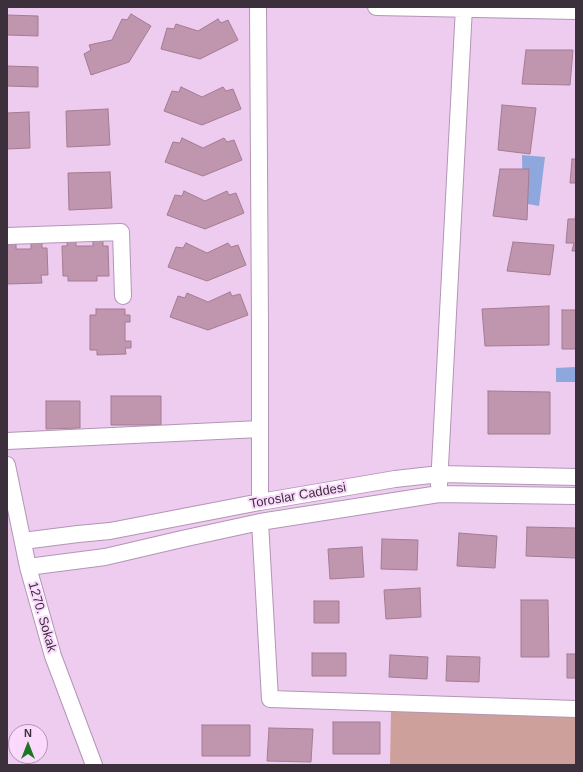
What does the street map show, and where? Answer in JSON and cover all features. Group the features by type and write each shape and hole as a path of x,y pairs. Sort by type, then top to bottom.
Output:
{"street":[{"path":"258,7 260,502"},
{"path":"376,7 576,11"},
{"path":"439,494 463,8"},
{"path":"7,236 121,232 122,296"},
{"path":"7,441 260,429"},
{"name":"1270. Sokak","path":"7,465 28,567 53,656 94,765"},
{"name":"Toroslar Caddesi","path":"23,541 110,531 395,478 440,474 576,477"},
{"name":"Toroslar Caddesi","path":"28,567 104,557 260,522 439,494 576,496"},
{"path":"260,522 270,699 576,709"}],"shaded area":[{"path":"391,710 576,716 576,765 390,765"}],"water":[{"path":"522,155 545,157 539,206 523,203"},
{"path":"576,367 576,382 556,382 556,368"}],"building":[{"path":"131,14 151,26 129,62 91,75 84,54 91,50 89,45 112,40 122,19 127,20"},
{"path":"7,15 38,16 38,36 7,35"},
{"path":"218,19 221,23 228,20 238,40 200,59 161,49 167,28 174,29 176,24 198,31"},
{"path":"526,50 573,50 570,85 522,84"},
{"path":"7,66 38,67 38,87 7,86"},
{"path":"181,87 202,97 223,87 226,91 233,89 241,109 202,125 164,111 172,91 179,92"},
{"path":"502,105 536,108 530,154 498,150"},
{"path":"108,109 110,145 67,147 66,111"},
{"path":"29,112 30,148 7,149 7,113"},
{"path":"182,138 203,148 224,138 227,142 234,140 242,160 203,176 165,162 173,142 180,143"},
{"path":"572,159 576,159 576,183 570,183"},
{"path":"500,169 529,169 527,220 493,216"},
{"path":"110,172 112,208 69,210 68,173"},
{"path":"184,191 205,201 227,191 229,195 236,193 244,213 205,229 167,215 175,195 182,196"},
{"path":"576,210 576,251 572,251 574,243 566,243 568,219 575,219"},
{"path":"103,240 103,246 108,246 109,276 97,276 97,281 68,281 68,276 63,276 62,246 67,246 67,241 76,241 76,246 93,246 93,241"},
{"path":"31,242 42,242 42,248 47,248 48,275 41,275 42,283 7,284 7,244 16,243 16,249 31,249"},
{"path":"513,242 554,245 550,275 507,271"},
{"path":"186,243 207,253 228,243 231,247 238,245 246,265 207,281 168,267 176,247 183,248"},
{"path":"230,292 232,296 240,294 248,315 208,330 170,317 178,296 185,298 187,293 208,302"},
{"path":"549,306 549,345 485,346 482,309"},
{"path":"96,309 125,309 125,315 130,315 130,322 125,322 125,341 131,341 131,348 125,348 126,354 97,355 97,350 90,350 90,315 96,315"},
{"path":"562,310 576,310 576,349 562,349"},
{"path":"488,391 550,392 550,434 488,434"},
{"path":"111,396 161,396 161,425 111,425"},
{"path":"46,401 80,401 80,428 46,429"},
{"path":"527,527 576,528 576,558 526,556"},
{"path":"459,533 497,536 495,568 457,566"},
{"path":"382,539 418,540 417,570 381,569"},
{"path":"362,547 364,577 330,579 328,549"},
{"path":"420,588 421,617 386,619 384,590"},
{"path":"521,600 548,600 549,657 521,657"},
{"path":"314,601 339,601 339,623 314,623"},
{"path":"312,653 346,653 346,676 312,676"},
{"path":"567,654 576,654 576,678 567,678"},
{"path":"390,655 428,657 427,679 389,677"},
{"path":"447,656 480,657 479,682 446,681"},
{"path":"333,722 380,722 380,754 333,754"},
{"path":"202,725 250,725 250,756 202,756"},
{"path":"269,728 313,729 311,762 267,761"}]}
